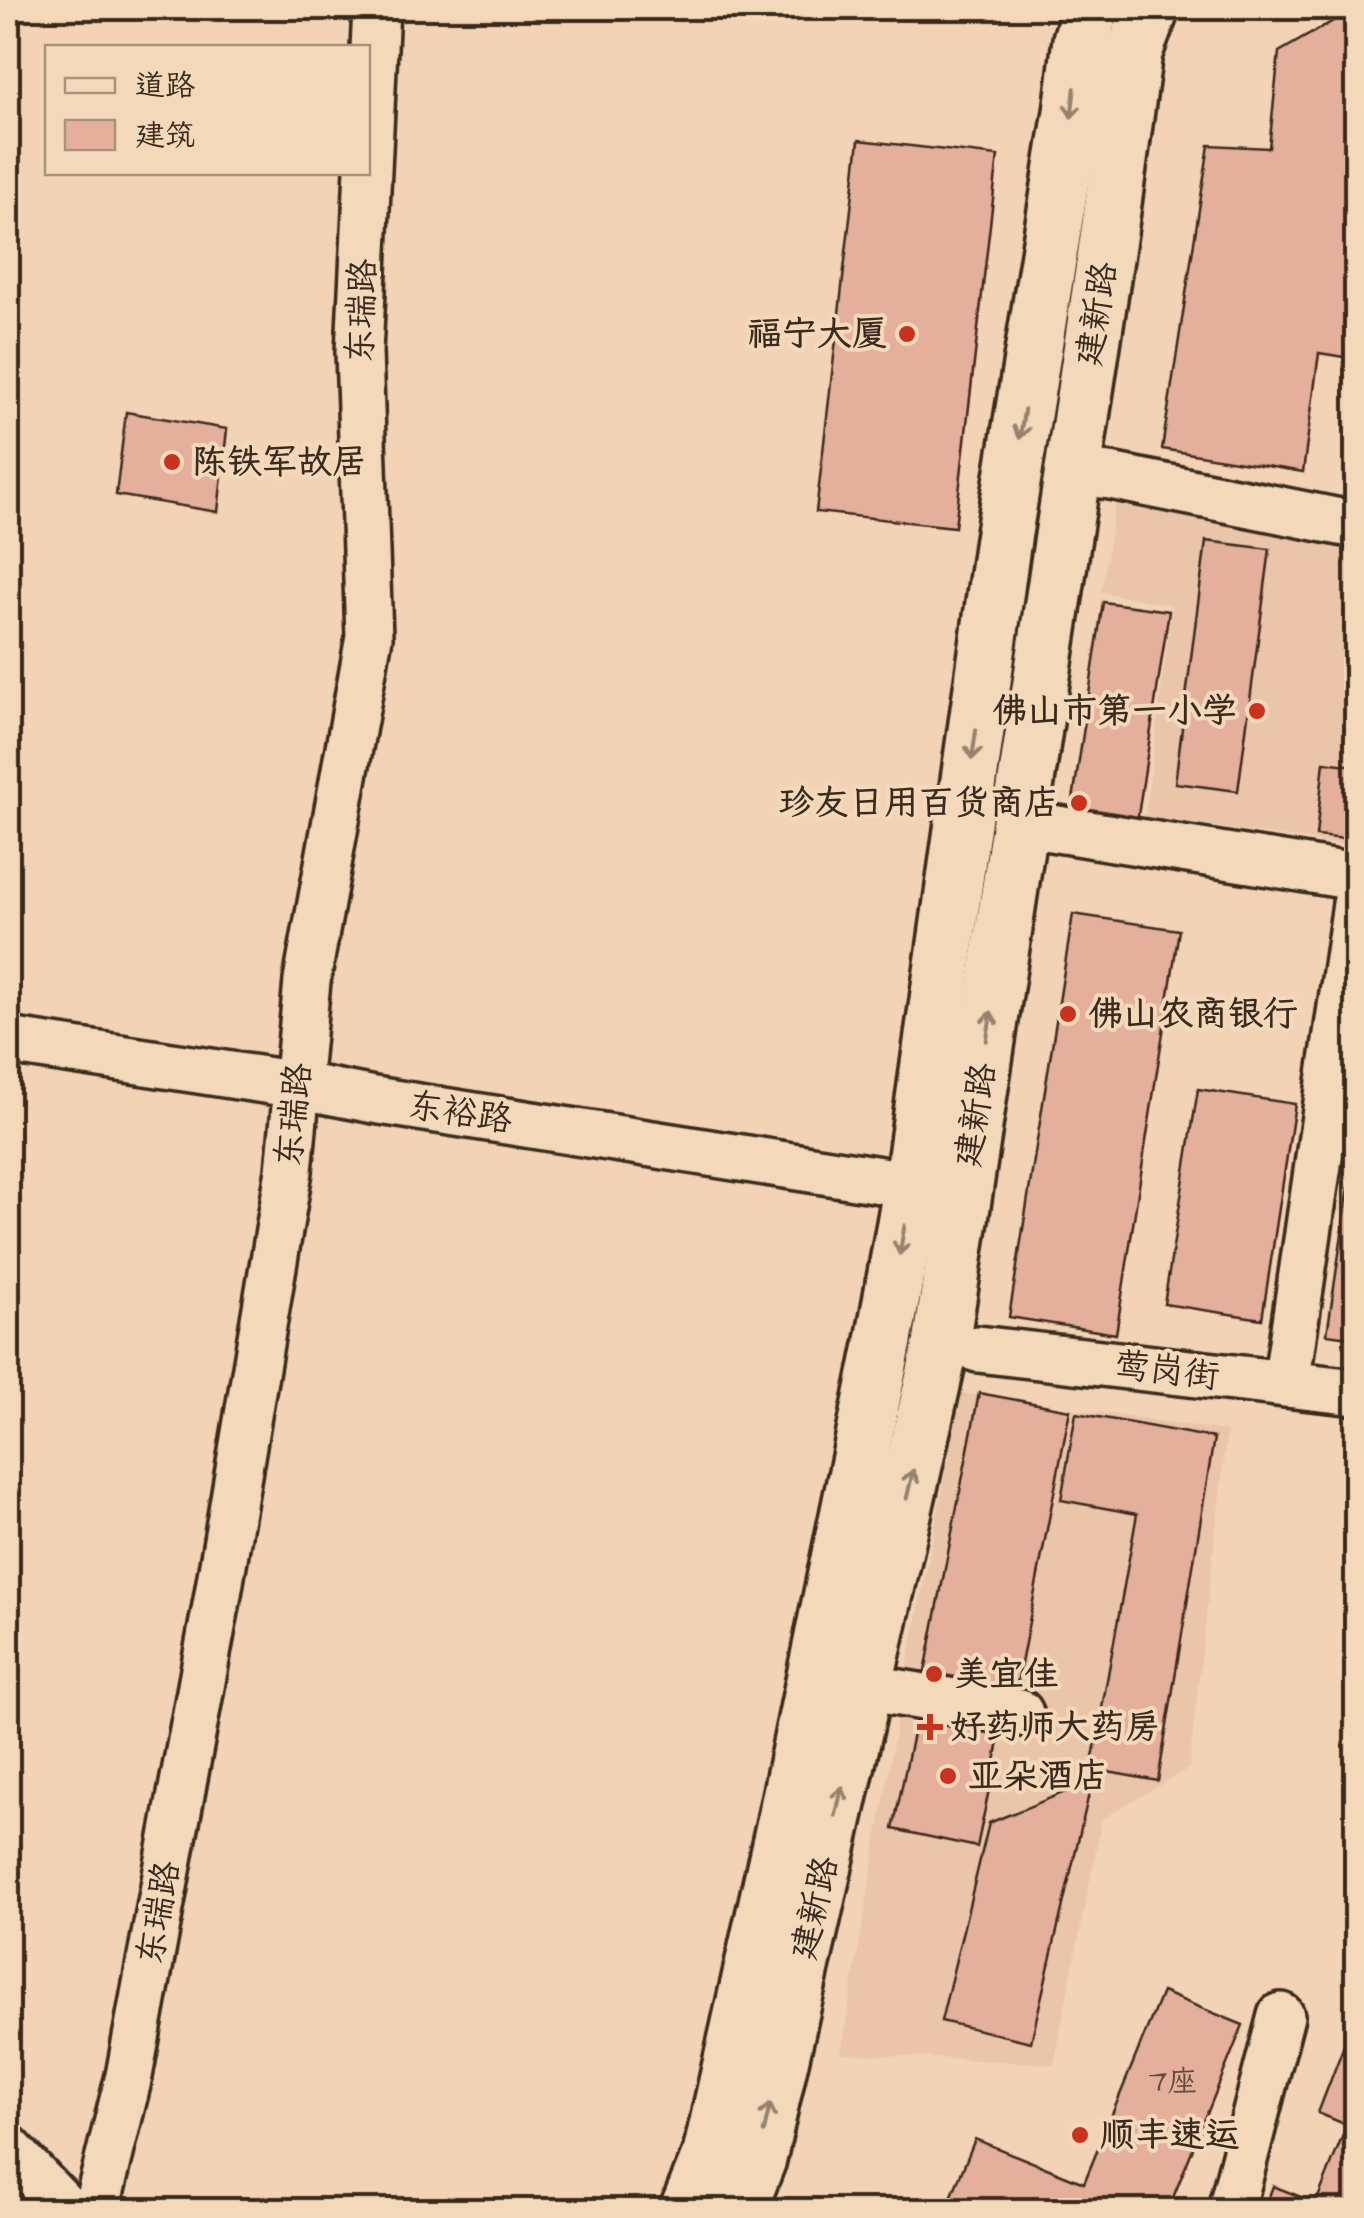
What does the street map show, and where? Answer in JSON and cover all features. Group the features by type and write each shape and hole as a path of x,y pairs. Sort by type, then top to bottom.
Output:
{"main road":[{"name":"建新路","path":"688,2210 712,2154 884,1341 912,1185 1003,539 1072,112 1080,40 1091,8"},
{"name":"建新路","path":"738,2210 758,2159 941,1345 1134,52 1151,8"}],"street":[{"name":"东瑞路","path":"370,129 376,8"},
{"name":"东瑞路","path":"96,2210 129,2076 217,1600 289,1171 308,982 368,637 359,352 368,175"},
{"path":"1072,472 1110,476 1350,524"},
{"path":"1020,823 1356,877"},
{"path":"1286,1384 1356,904"},
{"name":"东裕路","path":"8,1041 912,1185"},
{"name":"莺岗街","path":"978,1349 1356,1392"},
{"path":"864,1687 1020,1713"},
{"path":"1231,2210 1281,2016"},
{"path":"8,2148 66,2210"}],"shaded area":[{"name":"佛山市第一小学","path":"1117,495 1245,519 1356,549 1356,847 1145,817 1172,605 1101,592"},
{"path":"961,1393 1227,1431 1189,1768 1102,1819 1054,2064 841,2053 898,1715"}],"building":[{"path":"1356,8 1356,359 1319,353 1303,472 1162,449 1209,145 1269,148 1279,52"},
{"name":"福宁大厦","path":"859,140 998,156 955,527 816,512"},
{"name":"陈铁军故居","path":"126,412 227,429 218,512 116,495"},
{"path":"1206,541 1270,549 1238,791 1175,783"},
{"path":"1103,602 1169,611 1137,822 1071,813"},
{"path":"1324,762 1356,766 1356,840 1316,836"},
{"path":"1073,914 1179,930 1116,1334 1009,1317"},
{"path":"1198,1089 1295,1104 1262,1319 1164,1304"},
{"path":"1356,1140 1356,1338 1327,1334"},
{"path":"979,1393 1070,1410 1014,1700 923,1682"},
{"path":"1076,1413 1214,1438 1158,1781 1091,1769 1137,1514 1061,1500"},
{"name":"亚朵酒店","path":"919,1705 1003,1723 977,1847 893,1829"},
{"path":"1092,1781 1031,2042 941,2021 989,1823"},
{"path":"1162,1992 1243,2025 1168,2210 946,2210 975,2139 1084,2183"},
{"path":"1356,2014 1356,2210 1264,2210 1273,2186 1316,2203 1347,2125 1318,2113"}],"place":[{"name":"福宁大厦","path":"907,334"},
{"name":"陈铁军故居","path":"172,462"},
{"name":"佛山市第一小学","path":"1257,711"},
{"name":"珍友日用百货商店","path":"1079,803"},
{"name":"佛山农商银行","path":"1068,1014"},
{"name":"美宜佳","path":"934,1674"},
{"name":"好药师大药房","path":"930,1727"},
{"name":"亚朵酒店","path":"948,1776"},
{"name":"顺丰速运","path":"1080,2135"}]}
